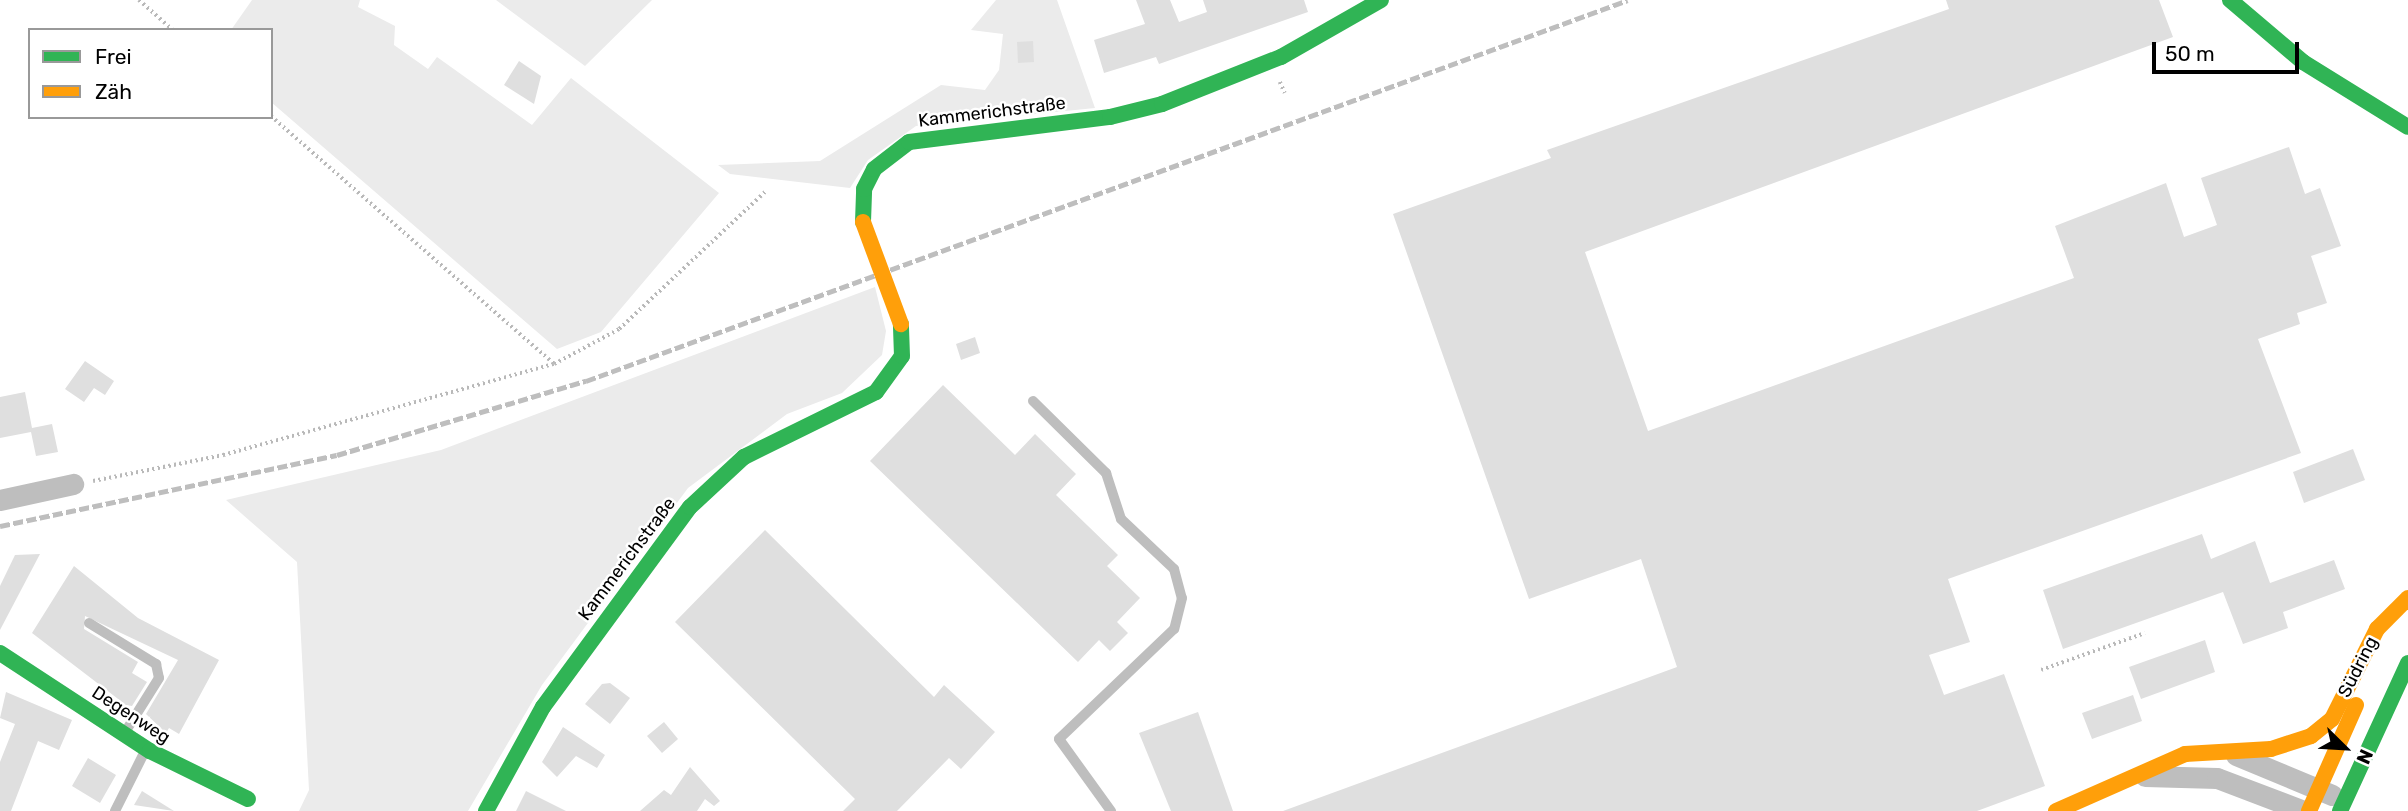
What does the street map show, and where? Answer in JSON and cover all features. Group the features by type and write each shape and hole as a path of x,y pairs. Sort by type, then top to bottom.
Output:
{"street":[{"path":"2230,0 2303,62 2408,127"},
{"name":"Kammerichstraße","path":"486,811 543,707 690,507 744,457 876,392 902,356 901,324 863,222 862,200 874,169 909,142 1140,111 1281,57 1365,4"},
{"path":"0,500 74,484"},
{"name":"Südring","path":"2056,811 2145,776 2185,754 2288,746 2321,730 2377,629 2408,600"},
{"name":"Südring","path":"2145,776 2217,778 2306,811 2408,600"},
{"name":"Degenweg","path":"0,653 146,748 248,799"},
{"path":"2318,789 2342,806 2408,663"},
{"name":"Südring","path":"2227,752 2318,789"}],"lane":[{"path":"1033,401 1106,473 1121,519 1174,569 1182,598 1174,629 1059,739 1111,811"},
{"path":"89,623 156,664 159,678 124,734"},
{"path":"115,811 146,748"}],"path":[{"path":"139,0 171,28"},
{"path":"273,118 554,363"},
{"path":"74,484 222,455 554,363 619,329 765,192"},
{"path":"2040,670 2145,633"}],"shaded area":[{"path":"252,0 360,0 358,7 395,26 394,45 428,69 437,57 532,125 571,78 719,193 601,332 557,349 273,104 273,28 232,28"},
{"path":"496,0 652,0 585,66"},
{"path":"996,0 1057,0 1095,108 916,126 868,160 850,188 730,174 718,165 820,161 941,85 985,90 999,70 1003,34 971,30"},
{"path":"875,287 886,331 882,355 842,393 787,414 688,488 542,685 468,811 299,811 309,790 297,562 226,500 441,450"}],"building":[{"path":"1136,0 1170,0 1179,22 1207,12 1203,0 1304,0 1308,12 1159,64 1156,57 1104,73 1094,40 1145,24"},
{"path":"1946,0 2159,0 2173,37 1585,252 1648,431 2074,278 2055,226 2166,183 2184,237 2217,225 2201,178 2289,147 2305,194 2320,188 2341,246 2311,256 2327,303 2297,313 2300,324 2258,339 2301,453 1948,579 1970,642 1929,655 1944,695 2004,674 2045,786 1977,811 1283,811 1677,667 1641,559 1529,599 1393,214 1551,158 1547,150 1949,9"},
{"path":"1033,41 1034,62 1018,63 1017,42"},
{"path":"519,61 541,76 534,104 504,85"},
{"path":"975,337 980,353 961,360 956,344"},
{"path":"85,361 114,381 105,395 94,388 84,402 65,389"},
{"path":"943,385 1015,455 1035,434 1076,474 1056,495 1118,555 1107,566 1140,598 1117,622 1128,633 1110,651 1099,640 1078,662 870,461"},
{"path":"25,392 32,428 52,424 58,452 36,456 31,432 0,438 0,397"},
{"path":"2353,449 2365,480 2304,503 2293,472"},
{"path":"765,530 934,697 944,685 995,732 961,769 949,758 897,811 843,811 855,799 675,622"},
{"path":"2202,534 2211,559 2255,541 2270,583 2334,560 2345,589 2283,612 2288,628 2243,644 2223,592 2063,649 2043,590"},
{"path":"40,554 0,630 0,586 15,555"},
{"path":"74,566 138,618 219,660 179,734 169,728 166,733 146,714 178,660 85,616 84,629 138,662 132,673 147,682 132,706 126,705 32,633"},
{"path":"2205,640 2215,672 2141,699 2129,667"},
{"path":"610,683 630,698 610,724 585,704 602,684"},
{"path":"6,692 72,720 59,750 38,741 11,811 0,811 0,762 15,724 0,718"},
{"path":"2133,695 2142,721 2092,739 2082,713"},
{"path":"1198,712 1233,811 1171,811 1139,733"},
{"path":"664,722 678,739 662,753 647,736"},
{"path":"563,727 605,755 597,768 576,756 557,777 542,762"},
{"path":"88,758 116,775 100,803 72,786"},
{"path":"690,767 720,801 714,806 705,799 697,811 640,811 664,790 671,795"},
{"path":"142,791 174,811 134,805"},
{"path":"526,791 566,811 516,811"}],"railway":[{"path":"0,526 337,455 586,381 1628,0"}],"traffic: fast":[{"path":"863,222 864,189 874,169 909,142 1110,117 1162,104 1281,57 1381,0"},
{"path":"2230,0 2303,62 2408,127"},
{"path":"486,811 543,707 690,507 744,457 876,392 902,356 901,324"},
{"path":"0,653 150,751 248,799"},
{"path":"2340,811 2408,663"}],"traffic: slow":[{"path":"863,222 901,324"},
{"path":"2056,811 2185,754 2271,749 2311,736 2332,719 2377,629 2408,598"},
{"path":"2309,811 2356,705"}]}
